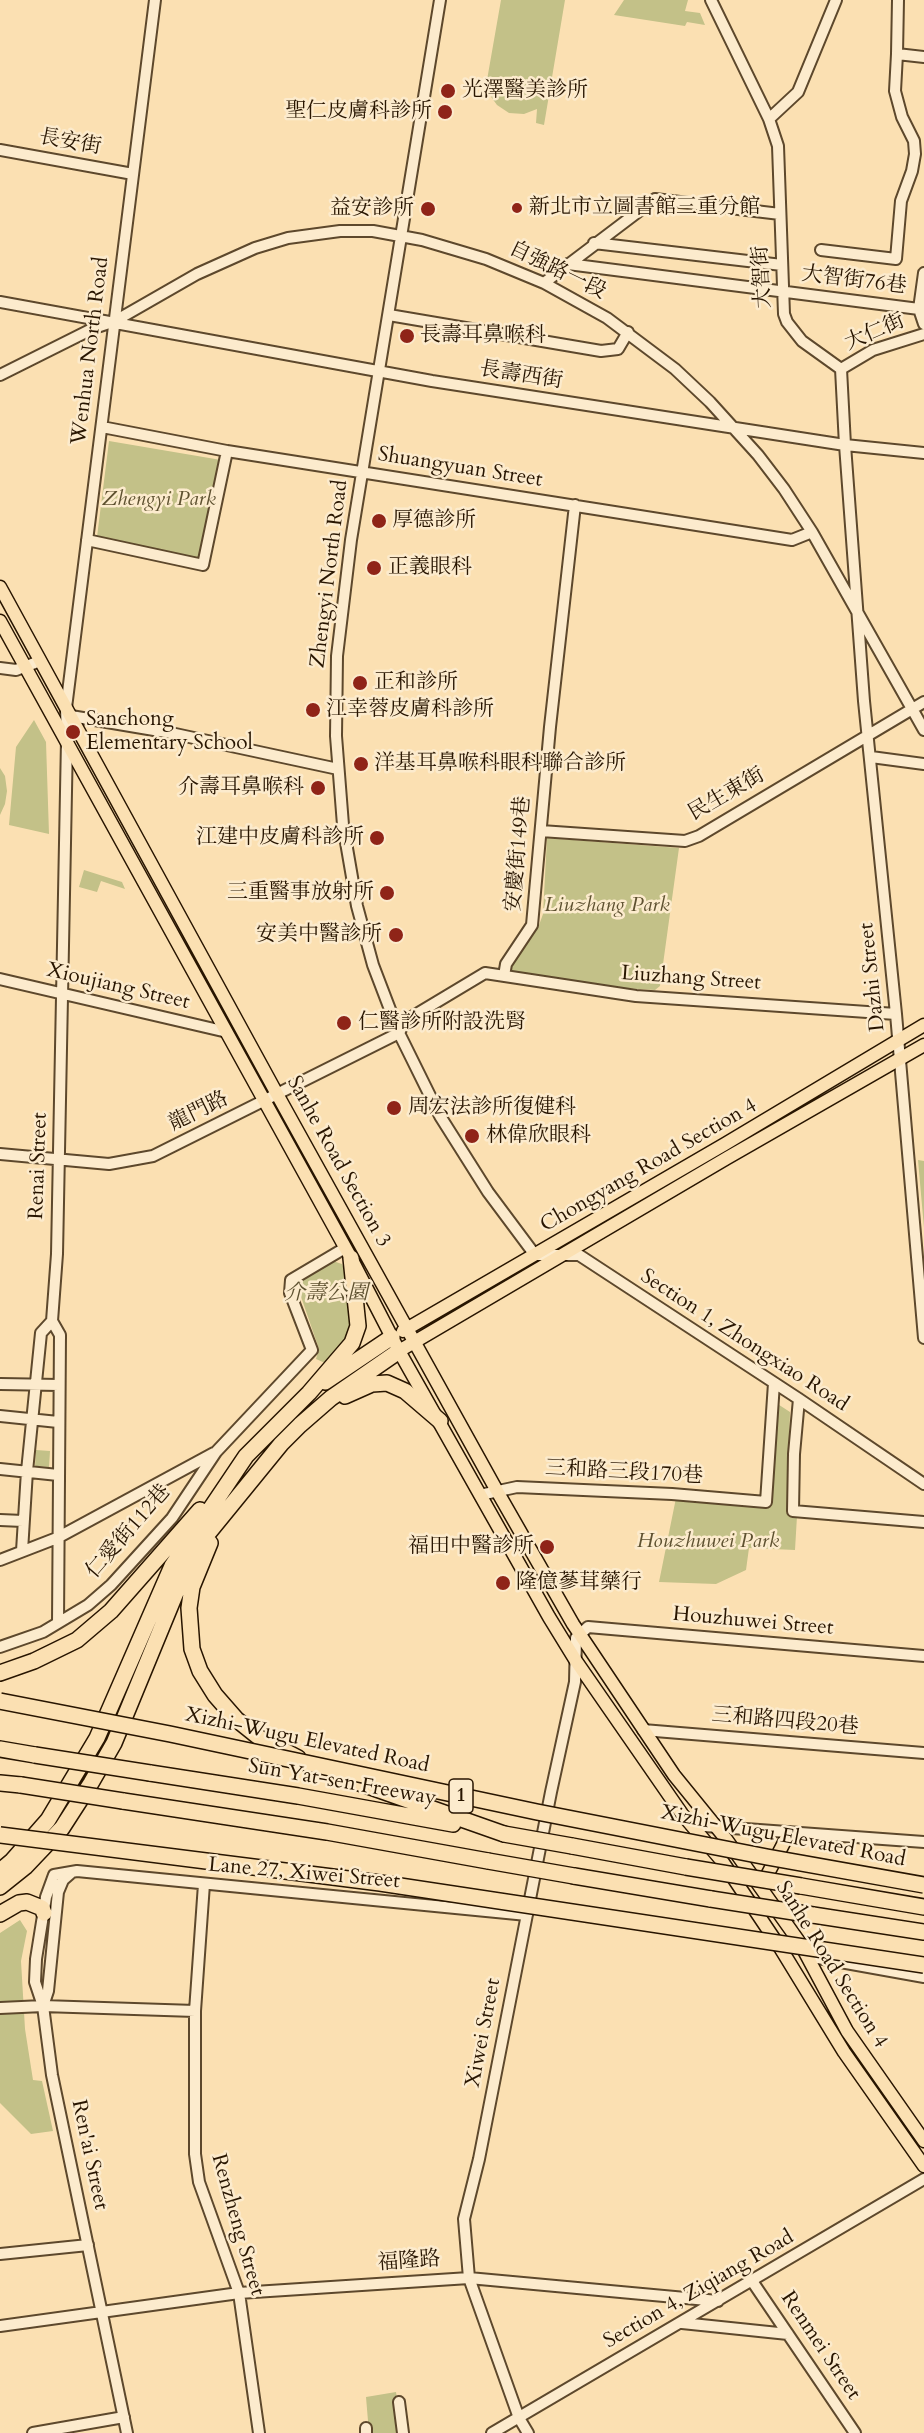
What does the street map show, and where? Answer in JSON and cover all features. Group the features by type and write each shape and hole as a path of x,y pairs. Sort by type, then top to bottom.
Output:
{"highway":[{"path":"0,1673 34,1661 77,1640 111,1611 246,1456 309,1394 352,1343 358,1326 348,1253"},
{"path":"309,1394 392,1337"},
{"path":"0,1887 25,1867 63,1828 91,1784 114,1743 197,1547 280,1444 331,1398 399,1351"},
{"path":"300,1425 352,1391 372,1384 387,1383 405,1391 440,1421"},
{"path":"0,1871 19,1853 60,1803 97,1738 172,1566 246,1456"},
{"path":"218,1522 192,1587 189,1608 192,1648 200,1671 236,1719 275,1747 332,1774 504,1834"},
{"name":"Xizhi-Wugu Elevated Road","path":"0,1701 170,1734 537,1812 924,1885"},
{"name":"Sun Yat-sen Freeway","path":"0,1749 298,1796 686,1867 924,1907"},
{"path":"0,1783 327,1832 488,1862 924,1932"},
{"path":"0,1835 380,1883 924,1965"},
{"path":"0,1914 19,1903 27,1902 42,1908 44,1912"}],"main road":[{"name":"Sanhe Road Section 3","path":"0,587 497,1491 580,1633"},
{"name":"Sanhe Road Section 3","path":"0,621 348,1253 399,1351 576,1661"},
{"name":"Chongyang Road Section 4","path":"392,1337 924,1025"},
{"name":"Chongyang Road Section 4","path":"399,1351 924,1045"},
{"name":"Sanhe Road Section 4","path":"580,1633 643,1730 761,1888 807,1956 847,2031 924,2141"},
{"name":"Sanhe Road Section 4","path":"576,1661 691,1825 722,1861 781,1949 844,2052 924,2166"},
{"path":"761,1888 789,1833"}],"street":[{"name":"Wenhua North Road","path":"68,712 153,0"},
{"name":"Zhengyi North Road","path":"440,0 351,540 337,656 338,769 343,825 357,906 373,965 399,1033 440,1116 464,1157 535,1255"},
{"name":"大智街","path":"711,0 770,119 778,146 784,314 787,322 802,340 842,369"},
{"path":"770,119 798,92 836,0"},
{"path":"821,250 896,259 901,201 912,171 915,154 914,141 902,117 895,90 898,0"},
{"path":"897,54 924,57"},
{"name":"長安街","path":"0,150 133,174"},
{"path":"544,283 655,199 780,214"},
{"name":"自強路一段","path":"0,375 94,328 115,321 206,269 255,248 288,238 340,231 373,231 402,236 486,259 544,283 584,304 628,332 675,369 710,402 784,489 812,532 924,730"},
{"path":"594,243 782,265"},
{"name":"大智街76巷","path":"568,264 919,309"},
{"path":"924,273 919,309 924,324"},
{"name":"長壽西街","path":"0,302 538,398 845,445 924,453"},
{"path":"389,315 602,351 618,349 628,332"},
{"name":"大仁街","path":"842,369 873,350 924,334"},
{"path":"842,369 845,445 858,613"},
{"name":"Shuangyuan Street","path":"102,427 227,451 792,540 812,532"},
{"path":"87,540 203,565 227,451"},
{"name":"安慶街149巷","path":"504,976 506,964 532,925 550,728 575,505"},
{"name":"Dazhi Street","path":"858,613 868,735 922,1273 924,1338"},
{"path":"0,668 16,670 39,661"},
{"name":"民生東街","path":"541,831 685,841 699,836 924,702"},
{"path":"68,712 338,769"},
{"name":"Renai Street","path":"58,1623 60,1335 52,1322 57,1254 68,712"},
{"path":"871,758 924,764"},
{"name":"龍門路","path":"0,1154 109,1164 153,1156 399,1033 405,1021 484,973"},
{"name":"Liuzhang Street","path":"484,973 636,996 896,1014"},
{"name":"Xioujiang Street","path":"0,979 226,1032"},
{"path":"0,1560 57,1538 216,1452 312,1350 290,1293 291,1280 348,1253"},
{"name":"Section 1, Zhongxiao Road","path":"535,1255 579,1256 799,1399 924,1484"},
{"path":"22,1551 27,1471 41,1333 52,1322"},
{"name":"三和路三段170巷","path":"480,1495 518,1487 672,1494 766,1502 774,1383"},
{"path":"0,1384 59,1385"},
{"path":"799,1399 794,1454 793,1511 924,1522"},
{"path":"0,1416 58,1422"},
{"name":"仁愛街112巷","path":"0,1647 12,1644 58,1623 88,1605 111,1585 172,1518 216,1452"},
{"path":"0,1469 58,1475"},
{"path":"0,1520 23,1521"},
{"name":"Houzhuwei Street","path":"580,1633 588,1627 924,1656"},
{"name":"Xiwei Street","path":"528,2433 519,2418 469,2278 464,2219 479,2159 575,1682 576,1638 580,1633"},
{"name":"三和路四段20巷","path":"643,1730 924,1753"},
{"path":"691,1825 924,1842"},
{"name":"Lane 27, Xiwei Street","path":"77,1870 527,1915"},
{"name":"Ren'ai Street","path":"77,1870 54,1875 48,1890 35,1982 43,2006 52,2075 127,2433"},
{"name":"Ren'ai Street","path":"43,2006 48,1991 58,1892 69,1873 77,1870"},
{"name":"Renzheng Street","path":"204,1884 195,2011 195,2154 199,2182 239,2293 259,2433"},
{"path":"807,1956 924,1977"},
{"path":"0,2008 43,2006 195,2011"},
{"name":"Section 4, Ziqiang Road","path":"492,2433 924,2179"},
{"path":"0,2254 88,2245"},
{"name":"福隆路","path":"0,2326 239,2293 469,2278 718,2301"},
{"name":"Renmei Street","path":"752,2281 855,2433"},
{"path":"682,2323 788,2334"},
{"path":"399,2402 403,2433"},
{"path":"33,2433 124,2417"}],"green space":[{"path":"501,0 565,0 544,125 536,123 537,109 524,114 509,113 497,105 489,94 487,80"},
{"path":"624,0 688,0 685,11 700,13 705,25 687,22 685,26 614,15"},
{"name":"Zhengyi Park","path":"109,441 221,460 199,558 97,537"},
{"path":"34,720 46,742 49,834 9,825 16,747"},
{"path":"0,768 5,776 7,791 0,815"},
{"name":"Liuzhang Park","path":"547,838 679,848 660,986 655,990 591,986 508,973 525,943 538,928 543,914"},
{"path":"84,870 122,882 125,889 101,881 97,892 79,887"},
{"path":"918,1160 924,1161 924,1228"},
{"name":"介壽公園","path":"333,1261 342,1264 348,1278 354,1314 345,1342 325,1363 316,1359 319,1349 297,1285 299,1281"},
{"name":"Houzhuwei Park","path":"773,1401 790,1412 787,1514 797,1516 795,1550 749,1548 746,1570 716,1584 659,1582 676,1498 769,1508"},
{"path":"36,1450 50,1451 49,1467 35,1466"},
{"path":"20,1920 27,1931 21,1961 25,2029 33,2080 42,2081 53,2131 31,2134 0,2103 0,1933"},
{"path":"396,2392 402,2433 369,2433 366,2397"}],"place":[{"name":"光澤醫美診所","path":"448,91"},
{"name":"聖仁皮膚科診所","path":"445,112"},
{"name":"新北市立圖書館三重分館","path":"517,208"},
{"name":"益安診所","path":"428,209"},
{"name":"長壽耳鼻喉科","path":"407,336"},
{"name":"厚德診所","path":"379,521"},
{"name":"正義眼科","path":"374,568"},
{"name":"正和診所","path":"360,683"},
{"name":"江幸蓉皮膚科診所","path":"313,710"},
{"name":"Sanchong Elementary School","path":"73,732"},
{"name":"洋基耳鼻喉科眼科聯合診所","path":"361,764"},
{"name":"介壽耳鼻喉科","path":"318,788"},
{"name":"江建中皮膚科診所","path":"377,838"},
{"name":"三重醫事放射所","path":"387,893"},
{"name":"安美中醫診所","path":"396,935"},
{"name":"仁醫診所附設洗腎","path":"344,1023"},
{"name":"周宏法診所復健科","path":"394,1108"},
{"name":"林偉欣眼科","path":"472,1136"},
{"name":"福田中醫診所","path":"547,1547"},
{"name":"隆億蔘茸藥行","path":"503,1583"}]}
